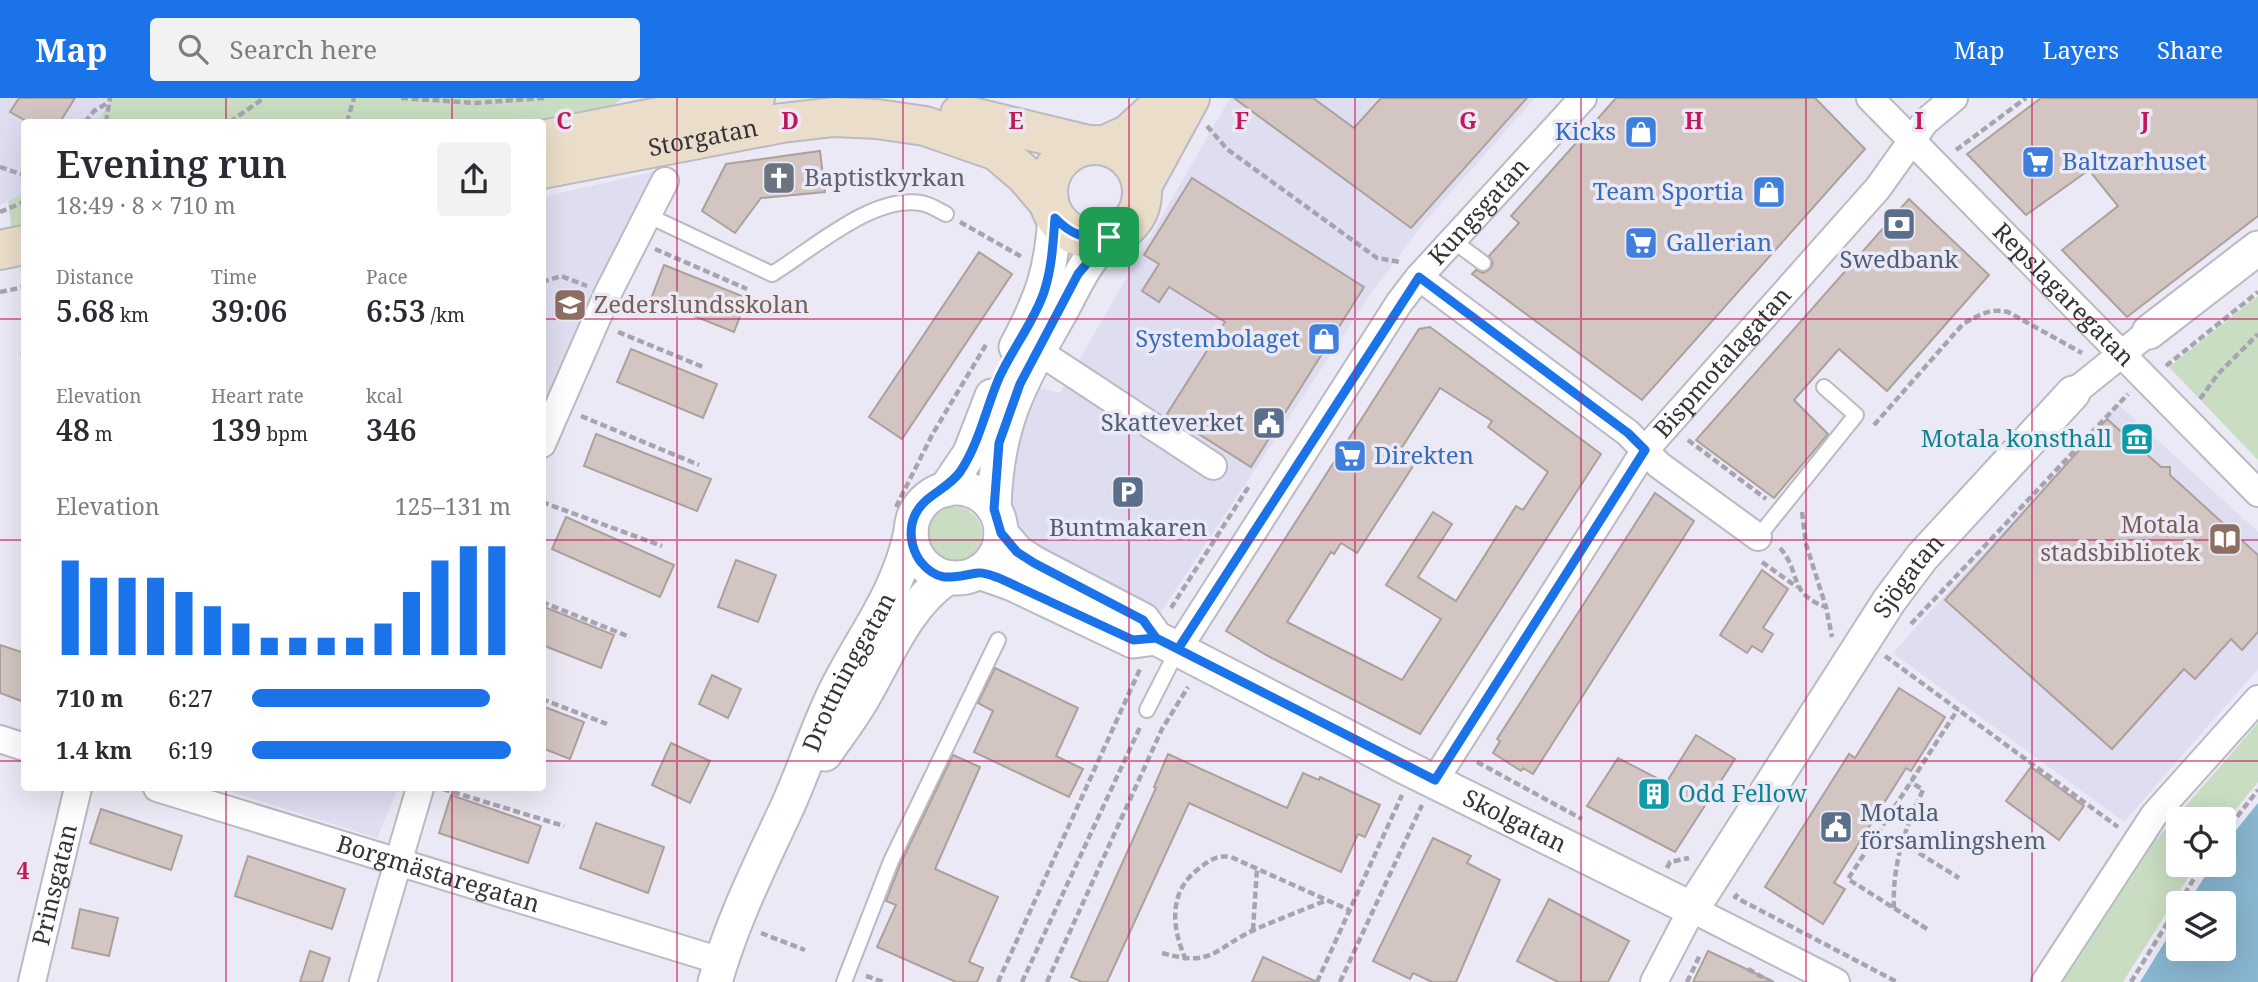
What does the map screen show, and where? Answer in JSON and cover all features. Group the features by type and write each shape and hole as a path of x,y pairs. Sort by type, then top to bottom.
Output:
{"main road":[{"name":"Storgatan","path":"546,168 658,136 694,115 755,98"},
{"path":"900,98 1018,130 1096,145 1126,156 1139,175 1141,199 1130,223 1109,237 1094,239 1065,229 1052,211 1047,190 1055,165 1064,155 1096,145 1129,134 1168,98"},
{"path":"1142,186 1197,111"},
{"name":"Storgatan","path":"694,115 834,117 925,126 997,151 1026,175 1052,211"},
{"name":"Storgatan","path":"546,140 658,136"},
{"path":"0,250 21,246"},
{"path":"0,270 21,266"}],"street":[{"name":"Kungsgatan","path":"1179,650 1419,277 1583,98"},
{"name":"Repslagaregatan","path":"1870,98 2120,354 2159,379 2258,493"},
{"name":"Bispmotalagatan","path":"1421,774 1645,450 1878,188 1926,122 1954,98"},
{"path":"546,434 608,293 648,215 658,136"},
{"path":"945,490 970,453 1000,377 1043,294 1052,262 1052,211"},
{"path":"998,521 972,491 945,490 932,495 914,516 911,532 913,547 920,561 932,572 963,575 995,556 998,521 999,443 1016,394 1078,274 1109,237"},
{"name":"Sjögatan","path":"1654,982 1692,909 1889,601 1940,537 2073,393 2258,248"},
{"path":"1419,277 1628,433 1665,470 1757,547"},
{"path":"1038,351 1213,466"},
{"name":"Skolgatan","path":"998,521 1017,552 1143,620 1179,650 1836,982"},
{"name":"Drottninggatan","path":"718,971 737,914 784,814 838,686 894,588 911,532"},
{"name":"Skolgatan","path":"963,575 1013,584 1133,640 1179,650"},
{"name":"Drottninggatan","path":"784,814 862,699 912,613 930,590 963,575"},
{"path":"2045,982 2154,815 2258,699"},
{"path":"0,739 21,746"},
{"name":"Prinsgatan","path":"32,982 77,791"},
{"name":"Borgmästaregatan","path":"166,791 398,860 718,971"},
{"path":"363,982 419,791"}],"lane":[{"path":"648,215 772,274 870,209 901,203 922,203 946,214"},
{"path":"1452,240 1483,263"},
{"path":"1757,547 1779,510 1856,415 1824,387"},
{"path":"844,982 908,824 998,640"},
{"path":"1147,710 1179,650"}],"path":[{"path":"234,119 264,98"},
{"path":"347,119 354,98"},
{"path":"401,98 475,103 544,98"},
{"path":"1962,162 1953,153 2026,98"},
{"path":"87,119 109,100"},
{"path":"106,119 109,100"},
{"path":"1197,111 1227,149 1377,258 1401,262 1419,277"},
{"path":"0,167 21,174"},
{"path":"0,212 21,203"},
{"path":"946,214 1032,262"},
{"path":"635,241 747,289"},
{"path":"546,281 561,276 608,293"},
{"path":"0,292 21,288"},
{"path":"1905,631 2119,400 2159,379 2163,368 2258,292"},
{"path":"1866,435 1964,324 1981,313 1996,310 2008,312 2082,353 2088,345"},
{"path":"595,322 703,367"},
{"path":"2196,405 2218,373 2258,334"},
{"path":"558,406 699,465"},
{"path":"1665,470 1689,439 1779,510"},
{"path":"546,503 662,546"},
{"path":"1804,506 1806,544 1826,607 1832,640"},
{"path":"1757,547 1776,543 1791,560 1797,587"},
{"path":"1757,547 1814,602 1826,607"},
{"path":"546,604 630,637"},
{"path":"1881,662 1892,647"},
{"path":"1047,982 1162,729 1179,650"},
{"path":"1885,655 2136,841"},
{"path":"546,701 607,724"},
{"path":"1927,929 1848,879 1958,709"},
{"path":"1022,982 1147,710"},
{"path":"1484,752 1476,763 1594,826"},
{"path":"1317,982 1402,794 1396,791 1421,774"},
{"path":"1340,982 1421,774"},
{"path":"1894,908 1895,870 1901,842 1923,790 1911,782"},
{"path":"2236,818 2258,790"},
{"path":"449,791 564,826"},
{"path":"1901,842 1959,878"},
{"path":"1186,960 1175,932 1176,898 1193,873 1221,855 1256,868 1349,911"},
{"path":"1663,861 1670,862"},
{"path":"1253,931 1256,868"},
{"path":"1741,889 1735,897 1897,982"},
{"path":"1162,953 1186,960 1224,950 1253,931 1327,900"},
{"path":"764,920 758,934 805,950"},
{"path":"2131,982 2166,924"}],"shaded area":[{"path":"0,98 113,98 99,119 21,119 21,194 0,205"},
{"path":"1230,98 1535,98 1421,226 1372,292 1159,615 1037,556 1013,529 1005,494 1032,386 1060,393"},
{"name":"Zederslundsskolan","path":"660,170 546,427 546,196"},
{"path":"2118,404 2258,532 2258,669 2124,822 1893,653"},
{"path":"228,791 397,791 377,838"}],"green space":[{"path":"113,98 623,98 605,112 546,121 99,119"},
{"path":"21,194 21,238 13,240 8,201"},
{"path":"2258,296 2258,460 2169,367"},
{"path":"955,507 974,515 982,534 974,553 955,561 936,553 928,534 936,515"},
{"path":"2258,723 2258,782 2236,809 2236,807 2185,807"},
{"path":"2166,828 2166,877 2189,877 2180,891 2166,891 2166,913 2123,982 2063,982 2155,841"}],"water":[{"path":"2258,803 2258,982 2140,982 2166,940 2166,961 2236,961 2236,891 2196,891 2204,877 2236,877 2236,830"}],"building":[{"path":"19,98 75,98 62,119 23,119 10,112"},
{"path":"1234,98 1313,98 1354,128 1381,98 1527,98 1411,228"},
{"name":"Gallerian","path":"1616,98 1815,98 1865,149 1642,400 1472,274 1476,270 1483,273 1490,269 1493,263 1489,256 1519,223 1511,216"},
{"path":"2041,98 2258,98 2258,216 2127,317 2062,250 2118,206 2089,170 2026,215 1967,154"},
{"path":"820,151 825,192 761,198 735,233 702,211 726,164"},
{"path":"1192,178 1364,287 1251,467 1167,414 1225,322 1169,287 1159,302 1142,291 1159,264 1144,255"},
{"path":"1909,199 1989,275 1887,391 1839,349 1794,400 1828,434 1774,498 1696,440"},
{"path":"979,252 1012,274 902,439 869,417"},
{"path":"664,265 747,298 734,332 651,299"},
{"path":"1430,327 1601,454 1420,734 1266,655 1226,631 1419,329","holes":["1440,388 1492,421 1488,427 1548,472 1523,510 1516,506 1456,601 1418,577 1452,524 1433,512 1386,585 1441,619 1402,680 1287,622 1331,552 1334,554 1341,543 1357,553 1415,463 1399,452"]},
{"path":"631,349 717,384 703,418 617,382"},
{"path":"2107,419 2161,467 2170,467 2170,475 2258,555 2258,632 2242,650 2231,639 2195,679 2184,669 2112,749 1945,600"},
{"path":"596,434 711,479 697,511 584,466"},
{"path":"1655,493 1694,521 1533,774 1523,768 1521,771 1493,753 1500,741 1497,739"},
{"path":"566,517 674,565 660,597 552,549"},
{"path":"736,560 776,575 758,622 718,607"},
{"path":"1762,570 1788,589 1763,628 1773,634 1762,652 1752,646 1747,653 1720,635"},
{"path":"546,608 614,635 601,668 546,647"},
{"path":"0,645 21,652 21,701 0,693"},
{"path":"995,668 1078,708 1056,756 1083,769 1069,797 974,752 993,711 978,703"},
{"path":"712,675 741,689 728,718 699,704"},
{"name":"Motala församlingshem","path":"1899,688 1945,717 1911,771 1906,768 1834,883 1845,889 1823,924 1765,887 1849,754 1855,758"},
{"path":"546,708 584,722 570,759 546,750"},
{"name":"Odd Fellow","path":"1696,735 1735,759 1675,852 1587,806 1618,758 1666,783"},
{"path":"671,743 710,761 690,803 652,785"},
{"path":"1168,754 1287,808 1303,773 1319,780 1320,777 1380,805 1365,837 1358,834 1341,872 1189,803 1107,982 1082,982 1071,977 1156,788 1154,787"},
{"path":"953,755 980,767 935,869 998,897 969,962 983,968 977,982 956,982 877,947 896,905 886,901 900,865"},
{"path":"2031,767 2084,806 2059,840 2006,801"},
{"path":"451,795 541,826 528,863 439,833"},
{"path":"101,809 182,836 171,870 90,843"},
{"path":"596,823 664,847 648,893 580,868"},
{"path":"1433,838 1471,856 1467,863 1500,880 1456,982 1432,982 1413,973 1410,979 1373,961"},
{"path":"248,856 345,889 332,929 235,896"},
{"path":"1549,899 1629,941 1608,982 1558,982 1517,961"},
{"path":"80,909 118,918 109,956 72,948"},
{"path":"310,951 330,958 322,982 300,982"},
{"path":"1708,951 1774,982 1693,982"},
{"path":"1263,957 1317,982 1252,982"}],"place":[{"name":"Kicks","path":"1641,132"},
{"name":"Baltzarhuset","path":"2038,162"},
{"name":"Baptistkyrkan","path":"779,178"},
{"name":"Team Sportia","path":"1769,192"},
{"name":"Swedbank","path":"1899,224"},
{"name":"Gallerian","path":"1641,243"},
{"name":"Zederslundsskolan","path":"570,305"},
{"name":"Systembolaget","path":"1324,339"},
{"name":"Skatteverket","path":"1269,423"},
{"name":"Motala konsthall","path":"2137,439"},
{"name":"Direkten","path":"1350,456"},
{"name":"Buntmakaren","path":"1128,492"},
{"name":"Motala stadsbibliotek","path":"2225,539"},
{"name":"Odd Fellow","path":"1654,794"},
{"name":"Motala församlingshem","path":"1836,827"}],"route":[{"path":"1109,237 1078,274 1020,384 1008,414 999,443 995,473 994,509 1001,533 1017,552 1034,563 1143,620 1156,638 1435,780 1645,450 1628,433 1419,277 1399,303 1213,590 1178,649 1156,638 1133,640 999,578 979,572 958,579 932,572 920,561 913,547 911,532 914,516 932,495 945,490 970,453 1000,377 1043,294 1052,262 1055,218 1065,229 1079,236 1094,239 1109,237"}]}
